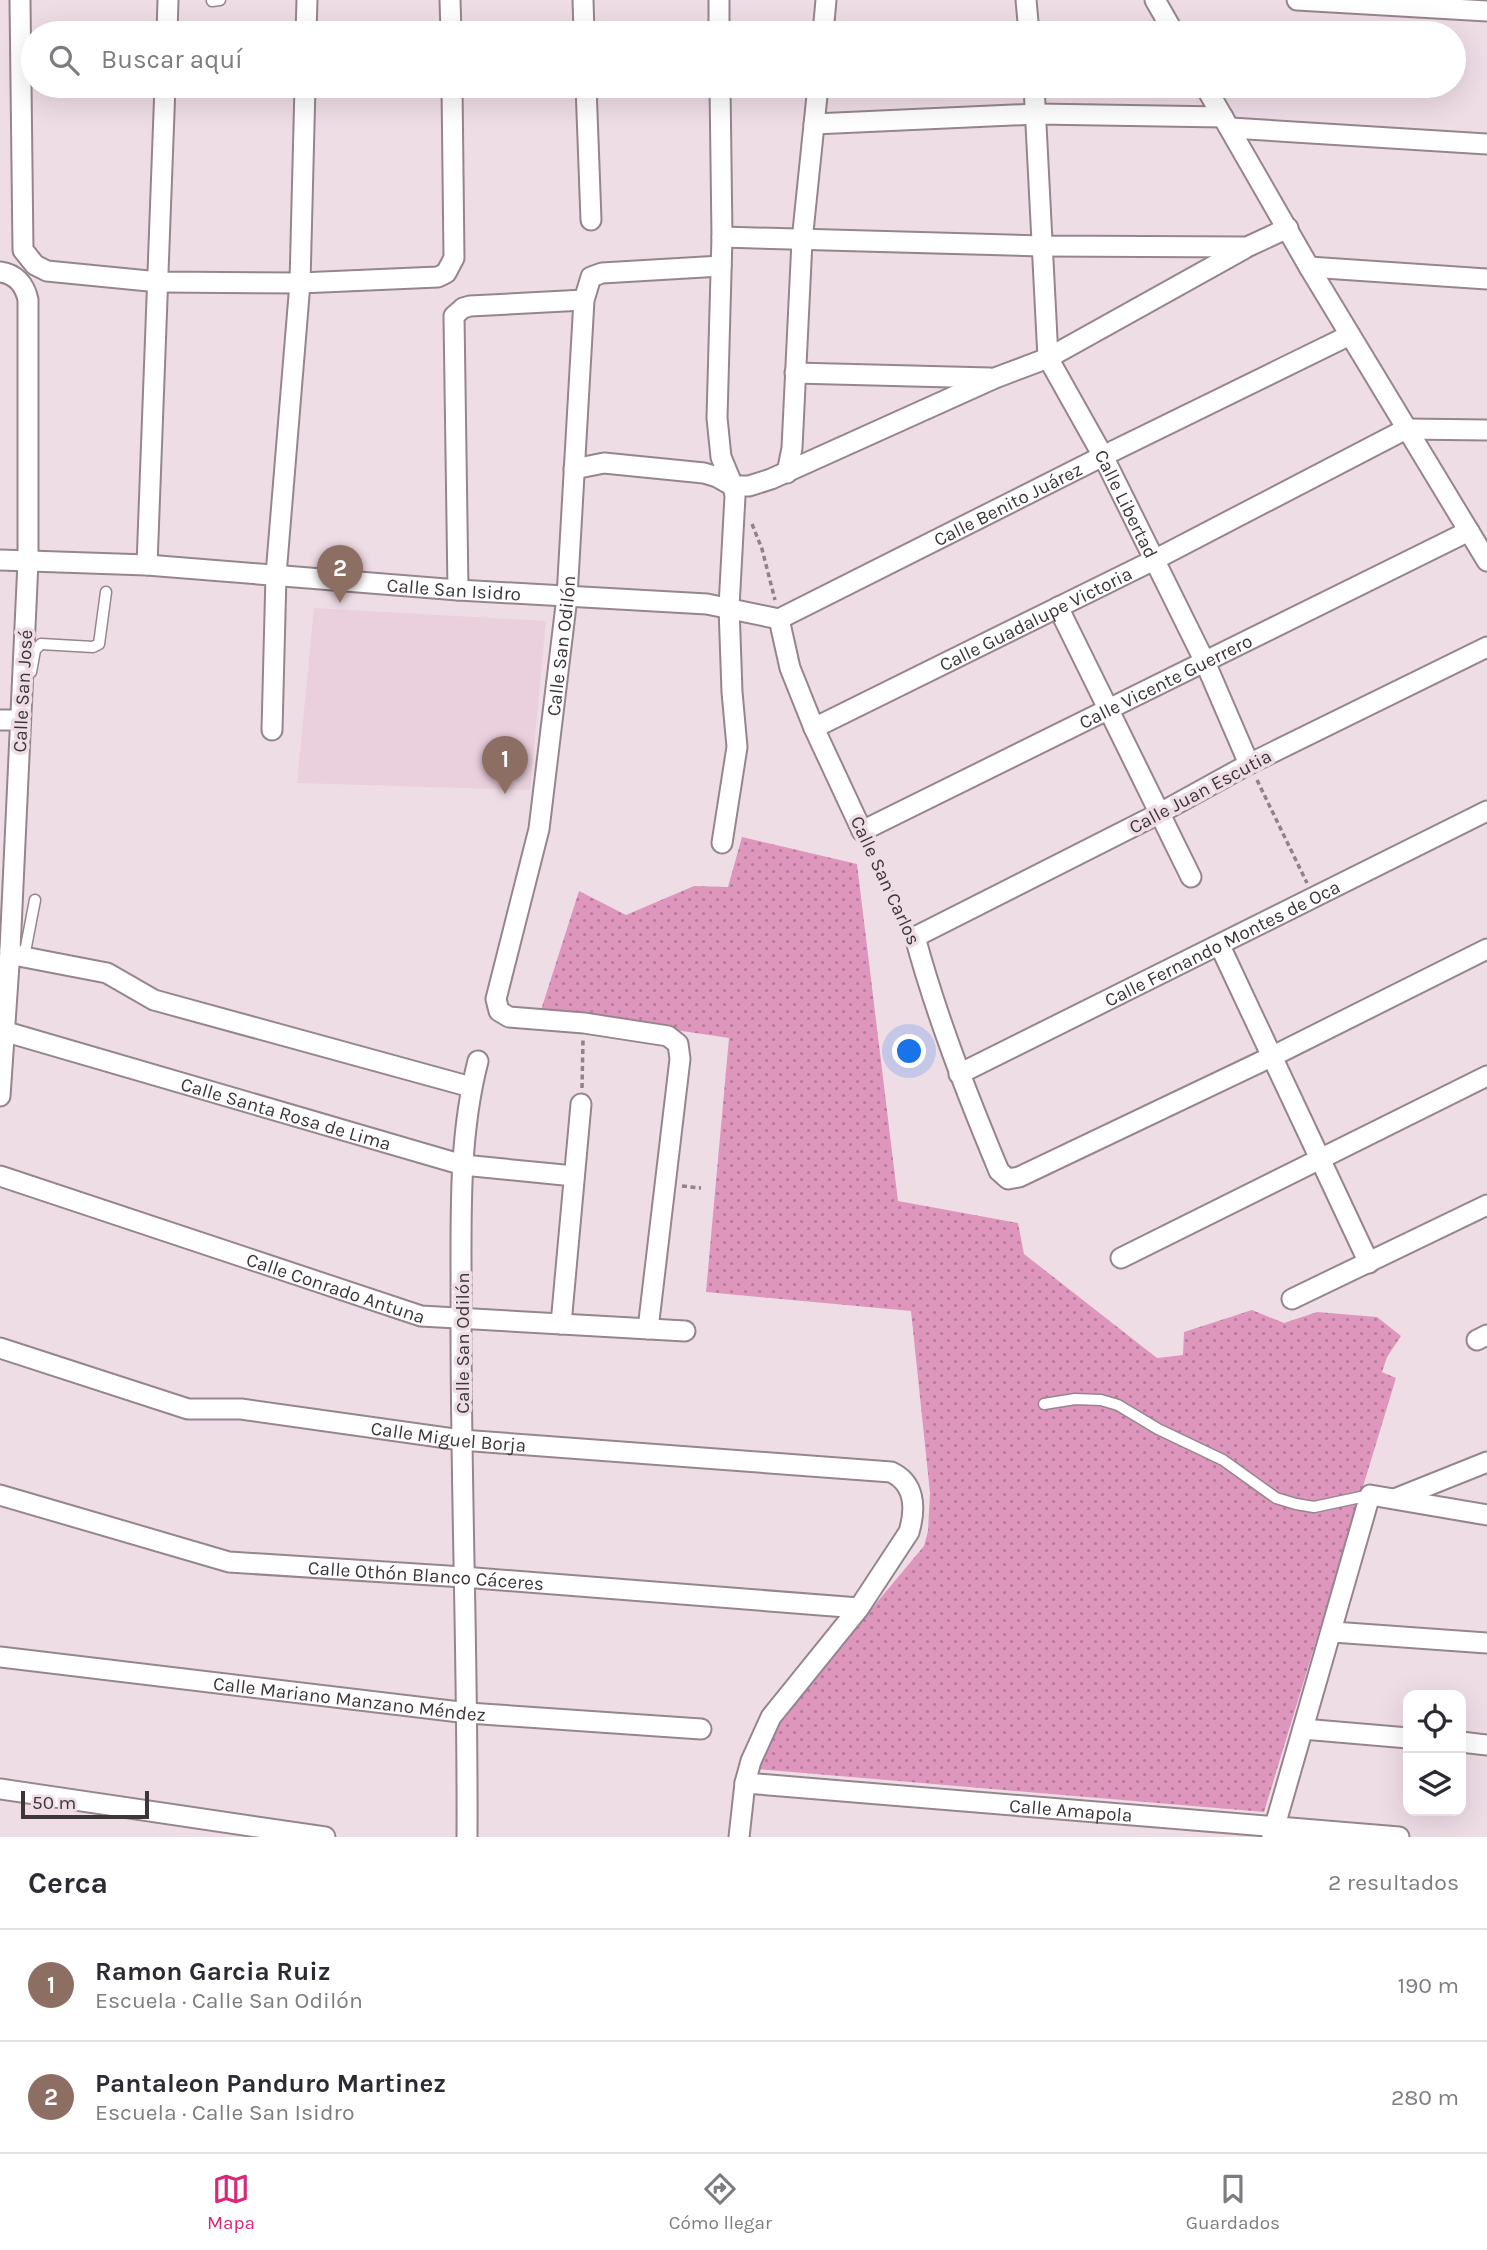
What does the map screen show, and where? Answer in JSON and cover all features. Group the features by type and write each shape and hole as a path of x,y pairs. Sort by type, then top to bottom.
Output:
{"street":[{"path":"20,0 21,81"},
{"path":"167,21 168,0"},
{"path":"306,21 307,0"},
{"path":"450,0 451,21"},
{"path":"583,0 584,21"},
{"path":"719,0 719,21"},
{"path":"824,21 826,0"},
{"path":"1026,0 1028,21"},
{"path":"1155,0 1167,21"},
{"path":"1297,0 1487,11"},
{"path":"21,98 23,250 39,268 159,282 300,283 429,279 446,273 454,258 452,98"},
{"path":"146,565 165,98"},
{"path":"272,730 275,575 300,283 305,98"},
{"path":"586,98 590,220"},
{"path":"720,98 722,237 719,443 721,457 734,491 729,607 737,747 722,843"},
{"path":"787,473 792,448 802,241 817,98"},
{"name":"Calle Libertad","path":"1035,98 1048,358 1103,456 1205,662 1250,764"},
{"path":"1212,98 1309,267 1487,561"},
{"path":"814,124 1037,114 1227,123 1487,144"},
{"path":"734,491 787,473 995,378 1048,358 1247,247 1288,228"},
{"path":"722,237 1041,246 1247,247"},
{"name":"Calle San Odilón","path":"584,1023 509,1017 499,1012 496,999 539,829 567,597 584,300 591,276 602,273 721,267"},
{"path":"1309,267 1487,279"},
{"name":"Calle San José","path":"0,272 13,275 24,286 28,300 28,562 20,720 17,954 2,1031 0,1096"},
{"path":"458,590 453,322 457,312 470,306 584,300"},
{"name":"Calle Benito Juárez","path":"767,616 1350,335"},
{"path":"795,373 995,378"},
{"name":"Calle Guadalupe Victoria","path":"814,728 1154,560 1406,429 1487,430"},
{"path":"574,469 604,463 704,473 718,477 734,491"},
{"name":"Calle Vicente Guerrero","path":"862,831 1469,531"},
{"name":"Calle San Isidro","path":"0,560 146,565 458,590 729,607 767,616"},
{"path":"1058,607 1191,877"},
{"name":"Calle San Carlos","path":"767,616 814,728 862,831"},
{"name":"Calle Juan Escutia","path":"915,937 1160,813 1250,764 1487,647"},
{"path":"0,720 20,720"},
{"name":"Calle Fernando Montes de Oca","path":"959,1074 1487,811"},
{"name":"Calle San Carlos","path":"915,937 932,999 959,1074 999,1171 1008,1179 1019,1177 1270,1057"},
{"path":"1220,946 1369,1264"},
{"path":"1270,1057 1487,948"},
{"path":"17,954 107,973 154,999 471,1087"},
{"path":"584,1023 668,1036 678,1044 680,1059 648,1329"},
{"name":"Calle Santa Rosa de Lima","path":"2,1031 463,1165 574,1176"},
{"name":"Calle San Odilón","path":"467,1837 468,1713 461,1440 463,1165 471,1087 478,1061"},
{"path":"1121,1258 1487,1076"},
{"path":"561,1324 581,1104"},
{"name":"Calle Conrado Antuna","path":"0,1176 421,1316 685,1331"},
{"path":"1293,1299 1487,1205"},
{"name":"Calle Miguel Borja","path":"0,1348 178,1407 241,1409 461,1440 891,1472 905,1481 912,1496 913,1519 909,1531 859,1608"},
{"path":"1396,1499 1487,1462"},
{"name":"Calle Othón Blanco Cáceres","path":"0,1495 229,1562 859,1608"},
{"path":"1273,1832 1333,1632 1370,1495 1487,1515"},
{"path":"738,1837 751,1760 771,1717 859,1608"},
{"path":"1333,1632 1487,1643"},
{"name":"Calle Mariano Manzano Méndez","path":"0,1657 468,1713 701,1729"},
{"path":"1303,1729 1403,1738"},
{"path":"1466,1743 1487,1745"},
{"name":"Calle Amapola","path":"745,1783 1273,1832 1399,1837"},
{"path":"0,1789 325,1837"}],"lane":[{"path":"20,720 37,647 46,643 96,646 100,641 106,592"},
{"path":"17,954 35,900"},
{"path":"1044,1404 1075,1399 1101,1400 1118,1405 1158,1429 1223,1460 1276,1498 1296,1504 1314,1507 1370,1495"}],"path":[{"path":"734,491 750,518 762,548 767,616"},
{"path":"1250,764 1314,897"},
{"name":"Calle San Carlos","path":"862,831 915,937"},
{"path":"581,1104 584,1023"}],"shaded area":[{"path":"314,608 546,621 530,790 297,783"},
{"path":"742,837 857,864 898,1201 1018,1223 1024,1254 1157,1358 1183,1355 1184,1332 1252,1310 1284,1323 1317,1312 1377,1317 1401,1336 1387,1357 1382,1372 1396,1378 1264,1812 757,1769 786,1711 924,1546 928,1531 930,1493 911,1311 706,1292 729,1038 541,1010 579,891 626,915 694,886 728,887"}],"place":[{"name":"Pantaleon Panduro Martinez","path":"340,603"},
{"name":"Ramon Garcia Ruiz","path":"505,794"}]}
